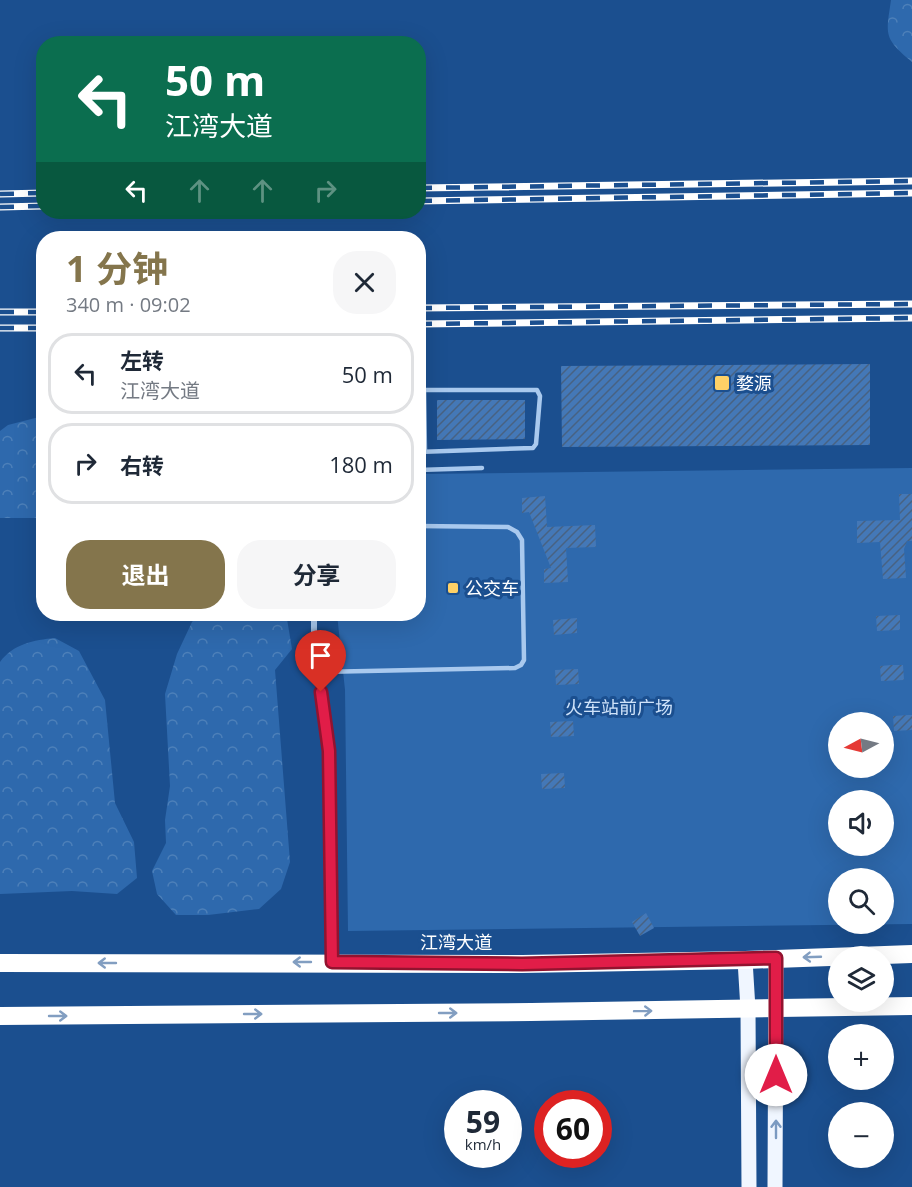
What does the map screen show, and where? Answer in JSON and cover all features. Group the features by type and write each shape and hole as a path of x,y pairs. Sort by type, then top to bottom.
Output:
{"highway":[{"name":"江湾大道","path":"0,963 522,964 912,954"},
{"path":"0,1016 912,1006"}],"main road":[{"path":"775,1187 776,958"},
{"path":"745,960 748,1009 749,1187"}],"street":[{"path":"314,621 329,751 332,962"}],"lane":[{"path":"426,390 537,390 540,396 536,444 533,448 426,452"},
{"path":"426,470 482,468"},
{"path":"319,672 515,668 521,665 524,660 522,540 517,532 508,527 426,526"}],"green space":[{"path":"891,0 912,0 912,62 891,41 888,21"},
{"path":"36,418 36,518 0,518 0,431 8,425"},
{"name":"火车站前广场","path":"912,468 912,924 894,924 894,868 828,868 828,925 348,931 345,690 338,621 426,621 426,474"},
{"path":"287,621 292,649 275,670 290,862 281,889 259,909 208,915 176,915 157,894 152,871 166,843 165,820 170,786 165,694 177,654 192,622"},
{"path":"55,638 79,651 105,700 115,803 134,842 137,878 117,894 72,891 0,894 0,662 11,651 24,644"}],"building":[{"path":"870,364 870,445 562,447 561,366"},
{"path":"437,400 525,400 525,439 437,440"},
{"path":"899,494 912,494 912,541 907,541 904,549 906,578 883,579 880,542 857,543 857,521 900,520"},
{"path":"545,496 547,527 595,525 596,547 566,548 568,582 544,583 544,569 551,568 529,512 522,513 522,498"},
{"path":"900,615 900,630 877,631 876,616"},
{"path":"577,618 577,633 554,635 553,620"},
{"path":"903,665 904,680 881,681 880,666"},
{"path":"578,669 579,684 556,685 555,670"},
{"path":"912,715 912,730 894,731 894,716"},
{"path":"573,721 574,736 551,737 550,722"},
{"path":"564,773 565,788 542,789 541,774"},
{"path":"646,913 654,928 640,936 632,922"}],"railway":[{"path":"426,188 912,181"},
{"path":"0,194 36,193"},
{"path":"426,201 912,193"},
{"path":"0,207 36,206"},
{"path":"426,308 912,304"},
{"path":"0,312 36,312"},
{"path":"426,324 912,318"},
{"path":"0,328 36,328"}],"place":[{"name":"婺源","path":"722,383"},
{"name":"公交车","path":"453,588"}],"route":[{"path":"321,692 329,751 332,962 522,964 776,958 776,1075"}]}
